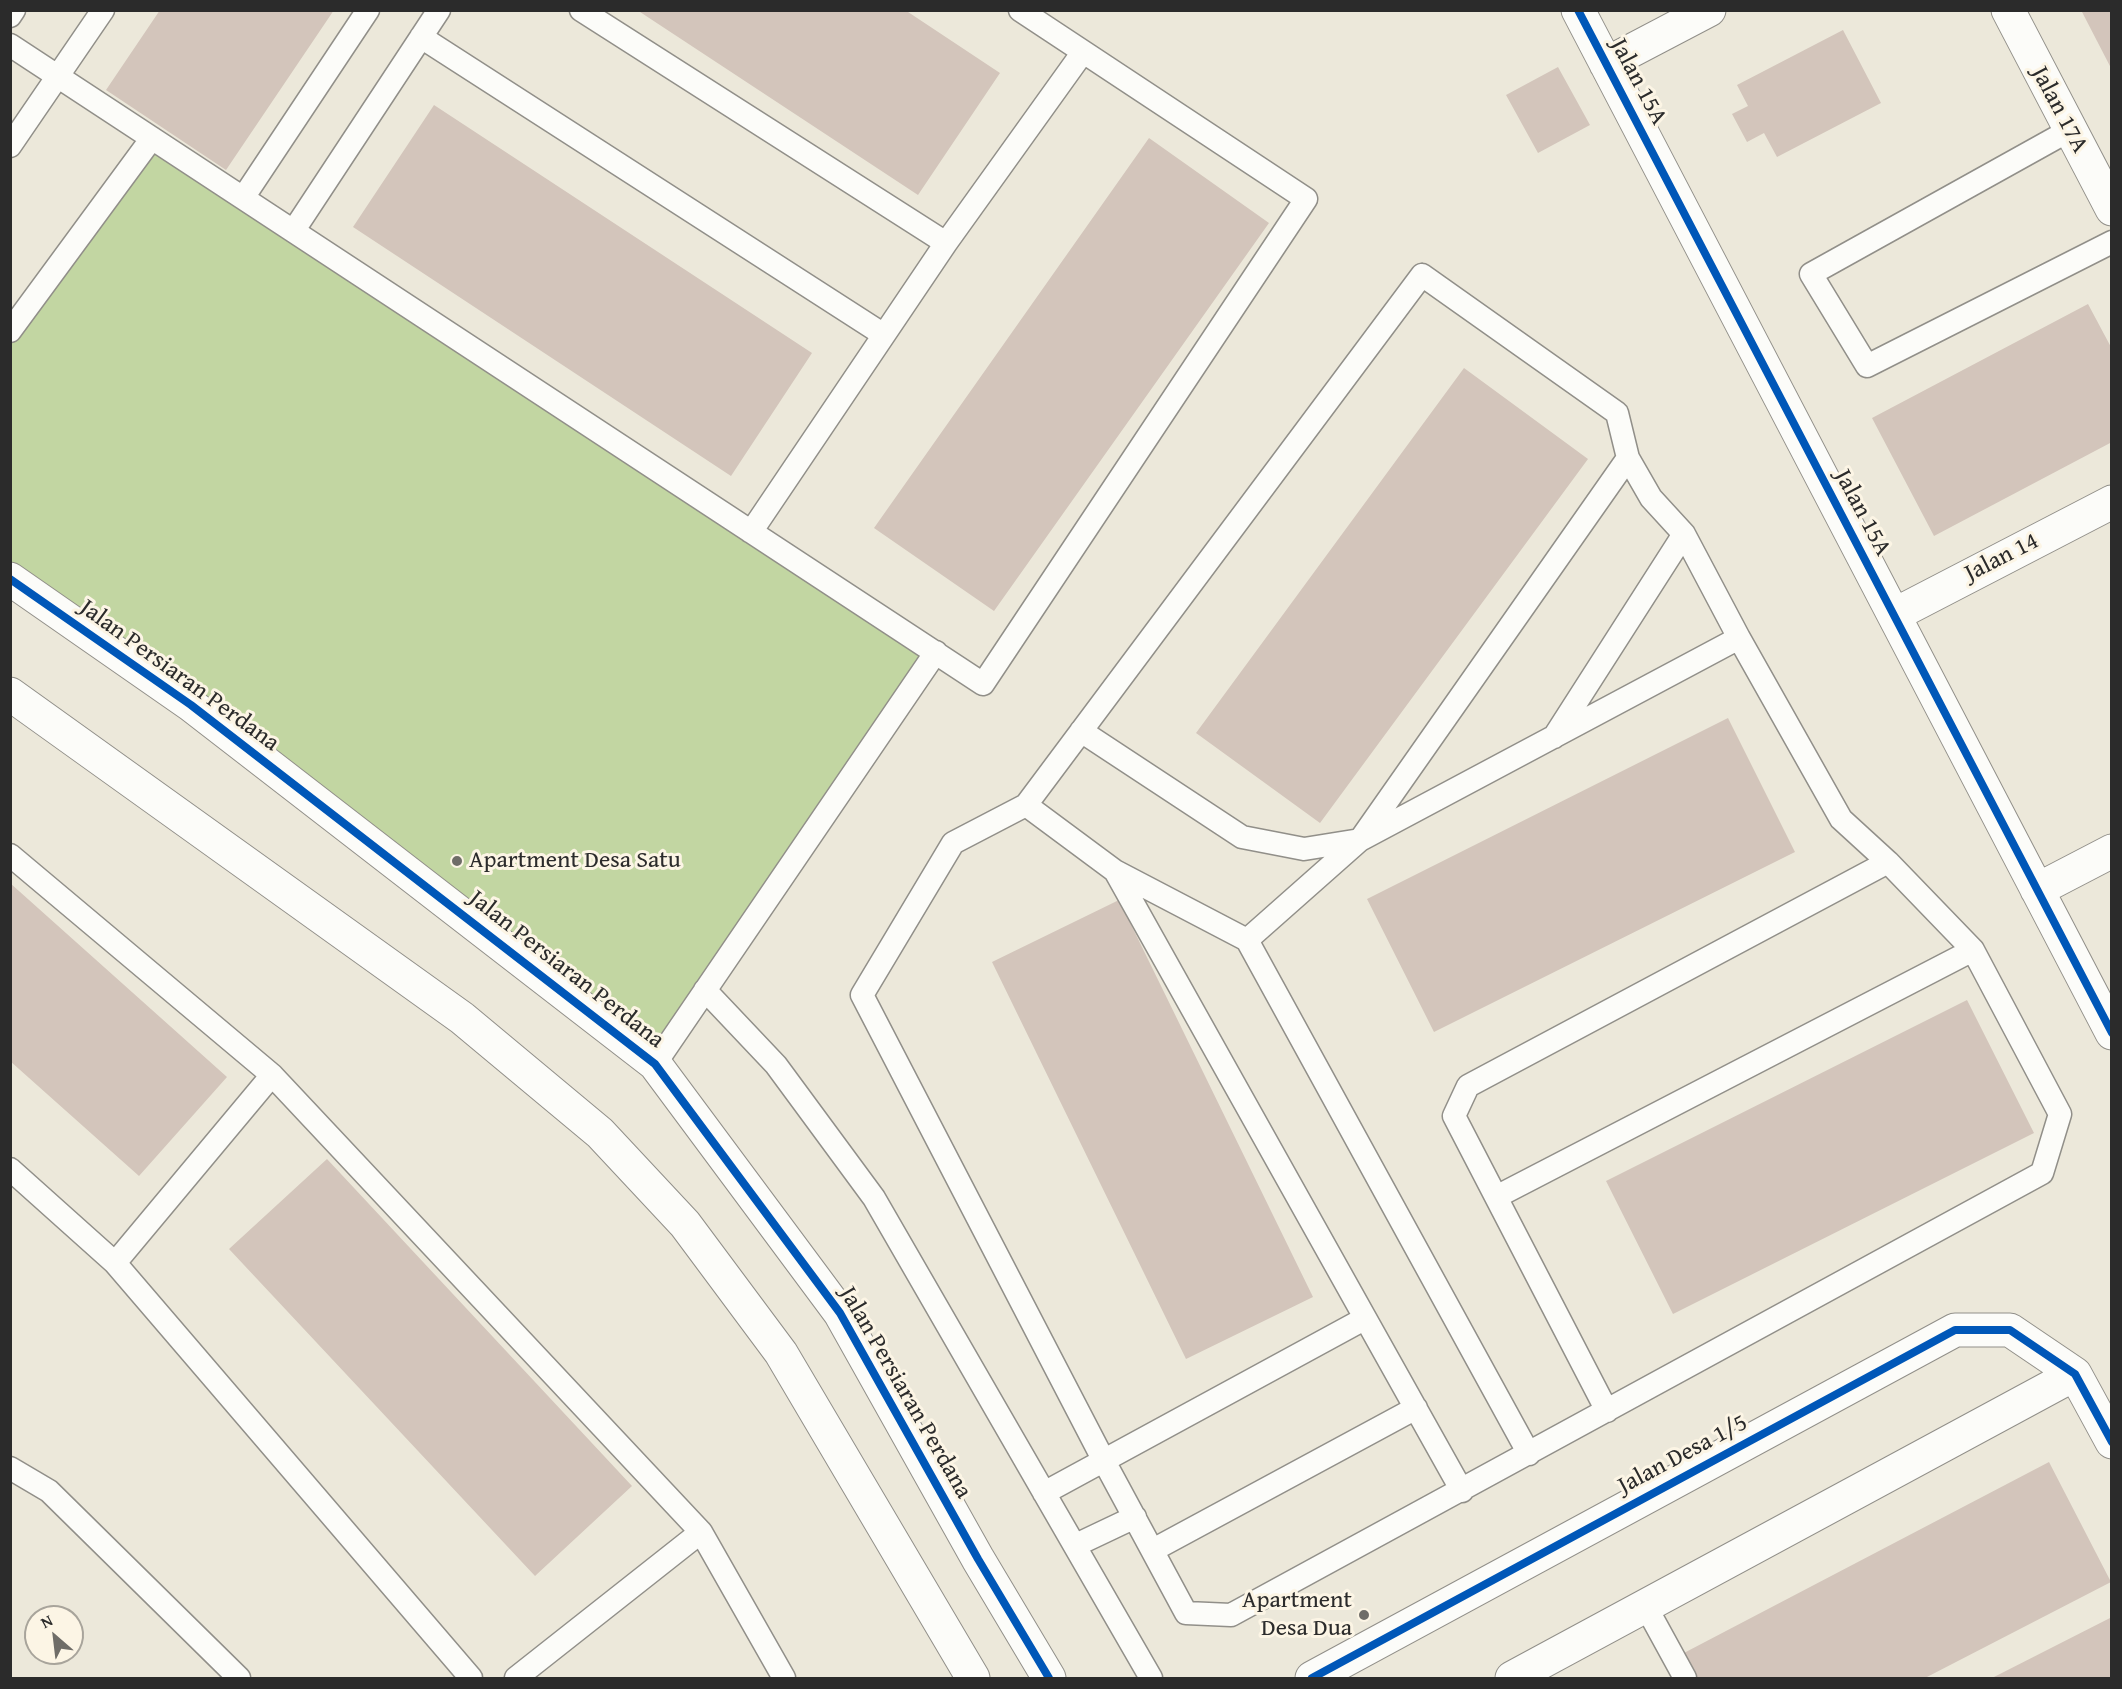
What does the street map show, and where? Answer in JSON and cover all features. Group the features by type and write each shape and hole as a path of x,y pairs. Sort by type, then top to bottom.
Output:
{"street":[{"name":"Jalan 15A","path":"1578,10 2112,1033"},
{"path":"1606,64 1708,10"},
{"name":"Jalan 17A","path":"2008,10 2112,209"},
{"name":"Jalan 14","path":"1894,615 2112,502"},
{"name":"Jalan Persiaran Perdana","path":"10,579 191,705 654,1064 840,1313 978,1558 1049,1678"},
{"path":"10,694 462,1018 600,1133 685,1224 781,1353 973,1678"},
{"path":"2037,890 2112,851"},
{"name":"Jalan Desa 1/5","path":"1312,1678 1955,1330 2010,1330 2075,1374"},
{"path":"1512,1678 2075,1374 2112,1442"}],"lane":[{"path":"10,16 14,10"},
{"path":"10,146 103,10"},
{"path":"243,198 368,10"},
{"path":"294,230 439,10"},
{"path":"581,10 946,243"},
{"path":"10,45 983,684 1306,199 1020,10"},
{"path":"421,38 884,335"},
{"path":"751,532 946,243 1083,52"},
{"path":"2070,130 1810,274 1867,366 2112,242"},
{"path":"10,331 152,138"},
{"path":"1422,275 1617,412 1628,458 1651,498 1684,534 1738,638 1841,819 1888,862 1972,950 2060,1114 2042,1173 1231,1615 1186,1613 1104,1461 862,994 953,843 1026,805 1422,275"},
{"path":"1247,940 1360,840 1628,458"},
{"path":"1553,738 1684,534"},
{"path":"1081,730 1242,837 1304,849 1360,840 1738,638"},
{"path":"654,1064 936,652"},
{"path":"1026,805 1115,871 1247,940 1529,1454"},
{"path":"10,855 272,1075 701,1532 784,1678"},
{"path":"1607,1411 1454,1116 1468,1086 1888,862"},
{"path":"1115,871 1462,1491"},
{"path":"1496,1197 1972,950"},
{"path":"705,990 776,1065 874,1198 1151,1678"},
{"path":"116,1263 272,1075"},
{"path":"10,1168 116,1263 471,1678"},
{"path":"1044,1493 1364,1319"},
{"path":"1153,1550 1416,1408"},
{"path":"10,1468 49,1491 239,1678"},
{"path":"1076,1545 1135,1517"},
{"path":"516,1678 701,1532"},
{"path":"1645,1605 1685,1678"}],"green space":[{"path":"152,138 935,653 654,1061 11,573 11,331"}],"building":[{"path":"160,10 334,10 226,170 106,90"},
{"path":"637,10 905,10 1000,73 918,195"},
{"path":"2081,10 2112,10 2112,70"},
{"path":"1843,30 1881,103 1777,157 1764,133 1747,142 1732,114 1748,106 1737,85"},
{"path":"1558,67 1590,125 1538,153 1506,95"},
{"path":"434,105 812,353 731,476 353,227"},
{"path":"1149,138 1269,223 994,611 874,528"},
{"path":"2088,304 2112,349 2112,442 1934,536 1872,418"},
{"path":"1464,368 1588,459 1320,823 1196,733"},
{"path":"1728,718 1795,852 1434,1032 1367,899"},
{"path":"10,883 227,1077 139,1176 10,1061"},
{"path":"1119,900 1313,1297 1186,1359 992,962"},
{"path":"1967,1000 2034,1133 1673,1314 1606,1181"},
{"path":"327,1159 632,1486 535,1576 229,1249"},
{"path":"2049,1462 2111,1582 1925,1678 1694,1678 1682,1654"},
{"path":"2112,1617 2112,1678 1992,1678"}],"cycle path":[{"path":"1578,10 2112,1033"},
{"path":"10,579 191,705 655,1064 840,1313 978,1559 1049,1678"},
{"path":"1312,1678 1955,1330 2010,1330 2075,1374 2112,1442"}],"place":[{"name":"Apartment Desa Satu","path":"457,861"},
{"name":"Apartment Desa Dua","path":"1364,1615"}]}
